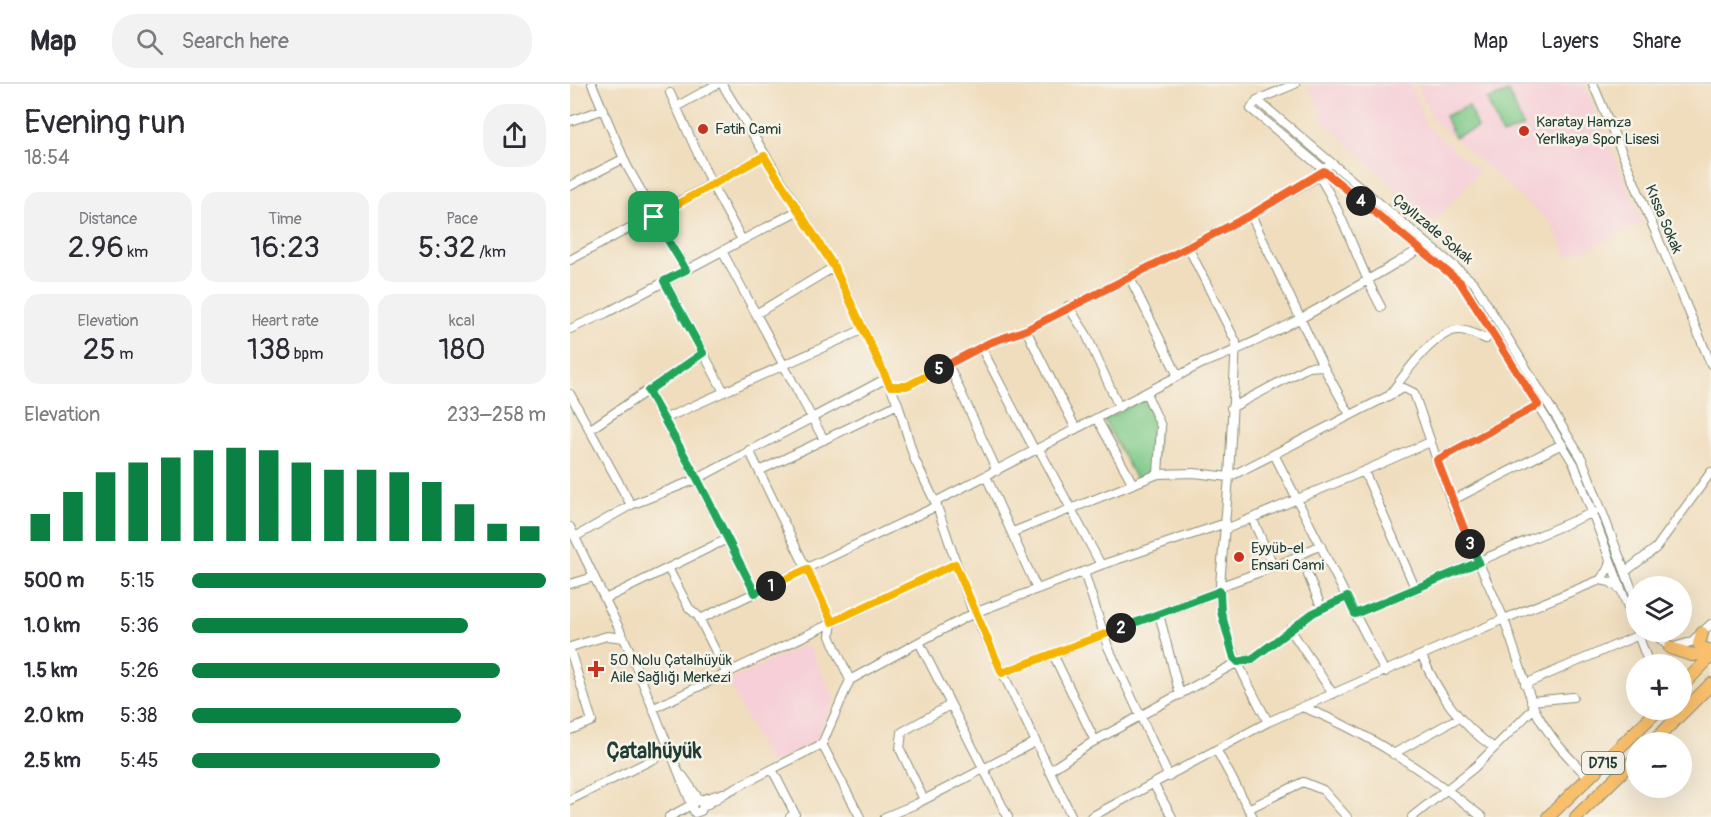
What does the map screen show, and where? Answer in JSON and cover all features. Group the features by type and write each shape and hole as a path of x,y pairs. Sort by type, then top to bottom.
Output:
{"highway":[{"path":"1706,629 1699,644 1710,653"},
{"path":"1670,648 1692,655 1710,653"},
{"path":"1692,674 1710,653"},
{"path":"1663,732 1711,684"},
{"name":"D715","path":"1548,817 1647,720"},
{"name":"D715","path":"1577,817 1626,768"}],"street":[{"path":"592,84 623,159 686,270"},
{"path":"676,107 717,84"},
{"path":"722,84 797,211 834,267 864,329 898,404 914,458 936,504 955,564 974,613 1072,817"},
{"path":"1257,100 1295,84"},
{"name":"Kıssa Sokak","path":"1593,84 1711,364"},
{"path":"670,93 712,184 742,240"},
{"name":"Çaylızade Sokak","path":"1626,601 1580,475 1492,330 1460,282 1321,173 1251,109 1257,100 1474,283 1582,459 1627,576"},
{"path":"570,121 602,110"},
{"path":"570,260 764,156"},
{"path":"570,186 623,159"},
{"path":"575,537 631,505 697,478 812,415 888,382 907,386 981,347 1026,330 1068,306 1251,215 1321,173 1331,162"},
{"path":"1321,173 1367,281 1381,307"},
{"path":"570,329 797,211"},
{"path":"1251,215 1323,366 1350,416"},
{"path":"1188,247 1236,342 1226,526 1220,588 1221,612 1234,658 1268,722"},
{"path":"700,619 807,569 936,504 1201,364 1236,351 1302,318 1420,249"},
{"path":"722,251 824,440"},
{"path":"756,314 834,267"},
{"path":"1129,276 1178,376"},
{"path":"664,281 724,392"},
{"path":"1068,306 1086,334 1119,407"},
{"path":"664,419 864,329"},
{"path":"1026,330 1076,429"},
{"path":"1391,394 1415,360 1451,331 1462,330 1486,339 1492,330"},
{"path":"981,347 1101,565"},
{"path":"589,430 703,353"},
{"path":"948,364 997,471"},
{"path":"1231,408 1308,367 1323,366"},
{"path":"1013,532 1158,474 1194,473 1229,477 1404,388 1414,393 1451,501 1504,619 1525,684 1546,733 1561,752 1588,777"},
{"path":"648,391 697,478 755,593"},
{"path":"1146,393 1161,426 1158,474"},
{"path":"570,394 631,505"},
{"path":"759,471 898,404"},
{"path":"1437,460 1538,405"},
{"path":"1097,419 1133,484"},
{"path":"678,817 822,744 850,680 974,613 1101,565 1252,518 1430,442"},
{"path":"1451,501 1562,444"},
{"path":"749,450 832,622 830,636 850,680"},
{"path":"1275,454 1385,672"},
{"path":"1364,471 1416,590"},
{"path":"1625,572 1656,548 1711,472"},
{"path":"986,476 1037,589"},
{"path":"1355,614 1416,590 1594,512"},
{"path":"1252,518 1274,567"},
{"path":"570,527 624,638 679,772 698,808"},
{"path":"605,599 728,539"},
{"path":"1002,673 1158,614 1274,567 1321,545"},
{"path":"1095,816 1268,722 1504,619 1600,580 1608,569 1610,556"},
{"path":"654,708 955,564"},
{"path":"668,568 689,608 700,619 726,672"},
{"path":"1084,572 1104,634 1169,777"},
{"path":"1308,575 1322,609"},
{"path":"570,584 594,577"},
{"path":"1600,580 1615,584 1623,593"},
{"path":"1049,771 1095,741 1238,662 1252,659 1322,609 1347,597"},
{"path":"1158,614 1180,695"},
{"path":"1664,642 1670,648 1692,642 1706,629"},
{"path":"1290,630 1333,694"},
{"path":"570,730 591,721 570,649 607,636 624,638"},
{"path":"1525,684 1626,637"},
{"path":"919,642 1008,817"},
{"path":"1053,654 1095,741"},
{"path":"1422,656 1438,690 1458,718 1494,748"},
{"path":"570,686 580,682"},
{"path":"1412,817 1447,790 1494,748 1533,704 1573,697"},
{"path":"924,800 900,749 899,741 902,732 950,705"},
{"path":"1302,707 1329,717 1393,754 1447,790 1482,817"},
{"path":"1393,754 1458,718"},
{"path":"890,816 1035,742"},
{"path":"822,744 860,817"},
{"path":"570,800 670,751"},
{"path":"1217,751 1251,813 1303,782 1323,790 1347,817"},
{"path":"772,769 795,814 790,817"},
{"path":"1154,785 1172,817"},
{"path":"669,817 698,808"}],"shaded area":[{"path":"1317,84 1411,84 1426,125 1479,171 1433,223 1319,117 1323,114 1308,88"},
{"path":"1418,84 1584,84 1643,224 1568,257 1552,224 1432,119"},
{"path":"807,644 835,698 815,742 769,764 728,681"}],"green space":[{"path":"1509,92 1523,127 1502,135 1487,100"},
{"path":"1469,106 1477,128 1454,137 1445,116"},
{"path":"1145,398 1158,426 1154,472 1136,479 1104,420"}],"place":[{"name":"Fatih Cami","path":"703,129"},
{"name":"Karatay Hamza Yerlikaya Spor Lisesi","path":"1524,131"},
{"name":"Eyyüb-el Ensari Cami","path":"1239,557"},
{"name":"50 Nolu Çatalhüyük Aile Sağlığı Merkezi","path":"596,669"}],"district":[{"name":"Çatalhüyük","path":"654,751"}],"route":[{"path":"764,156 834,267 890,386 907,386 989,343 1026,330 1068,306 1251,215 1324,171 1466,288 1538,405 1437,460 1451,501 1479,562 1391,601 1355,614 1347,597 1313,613 1252,659 1238,662 1234,658 1221,612 1220,591 1002,673 971,607 955,564 832,622 807,569 755,593 697,478 648,391 703,353 664,281 686,270 654,217 764,156"}]}
